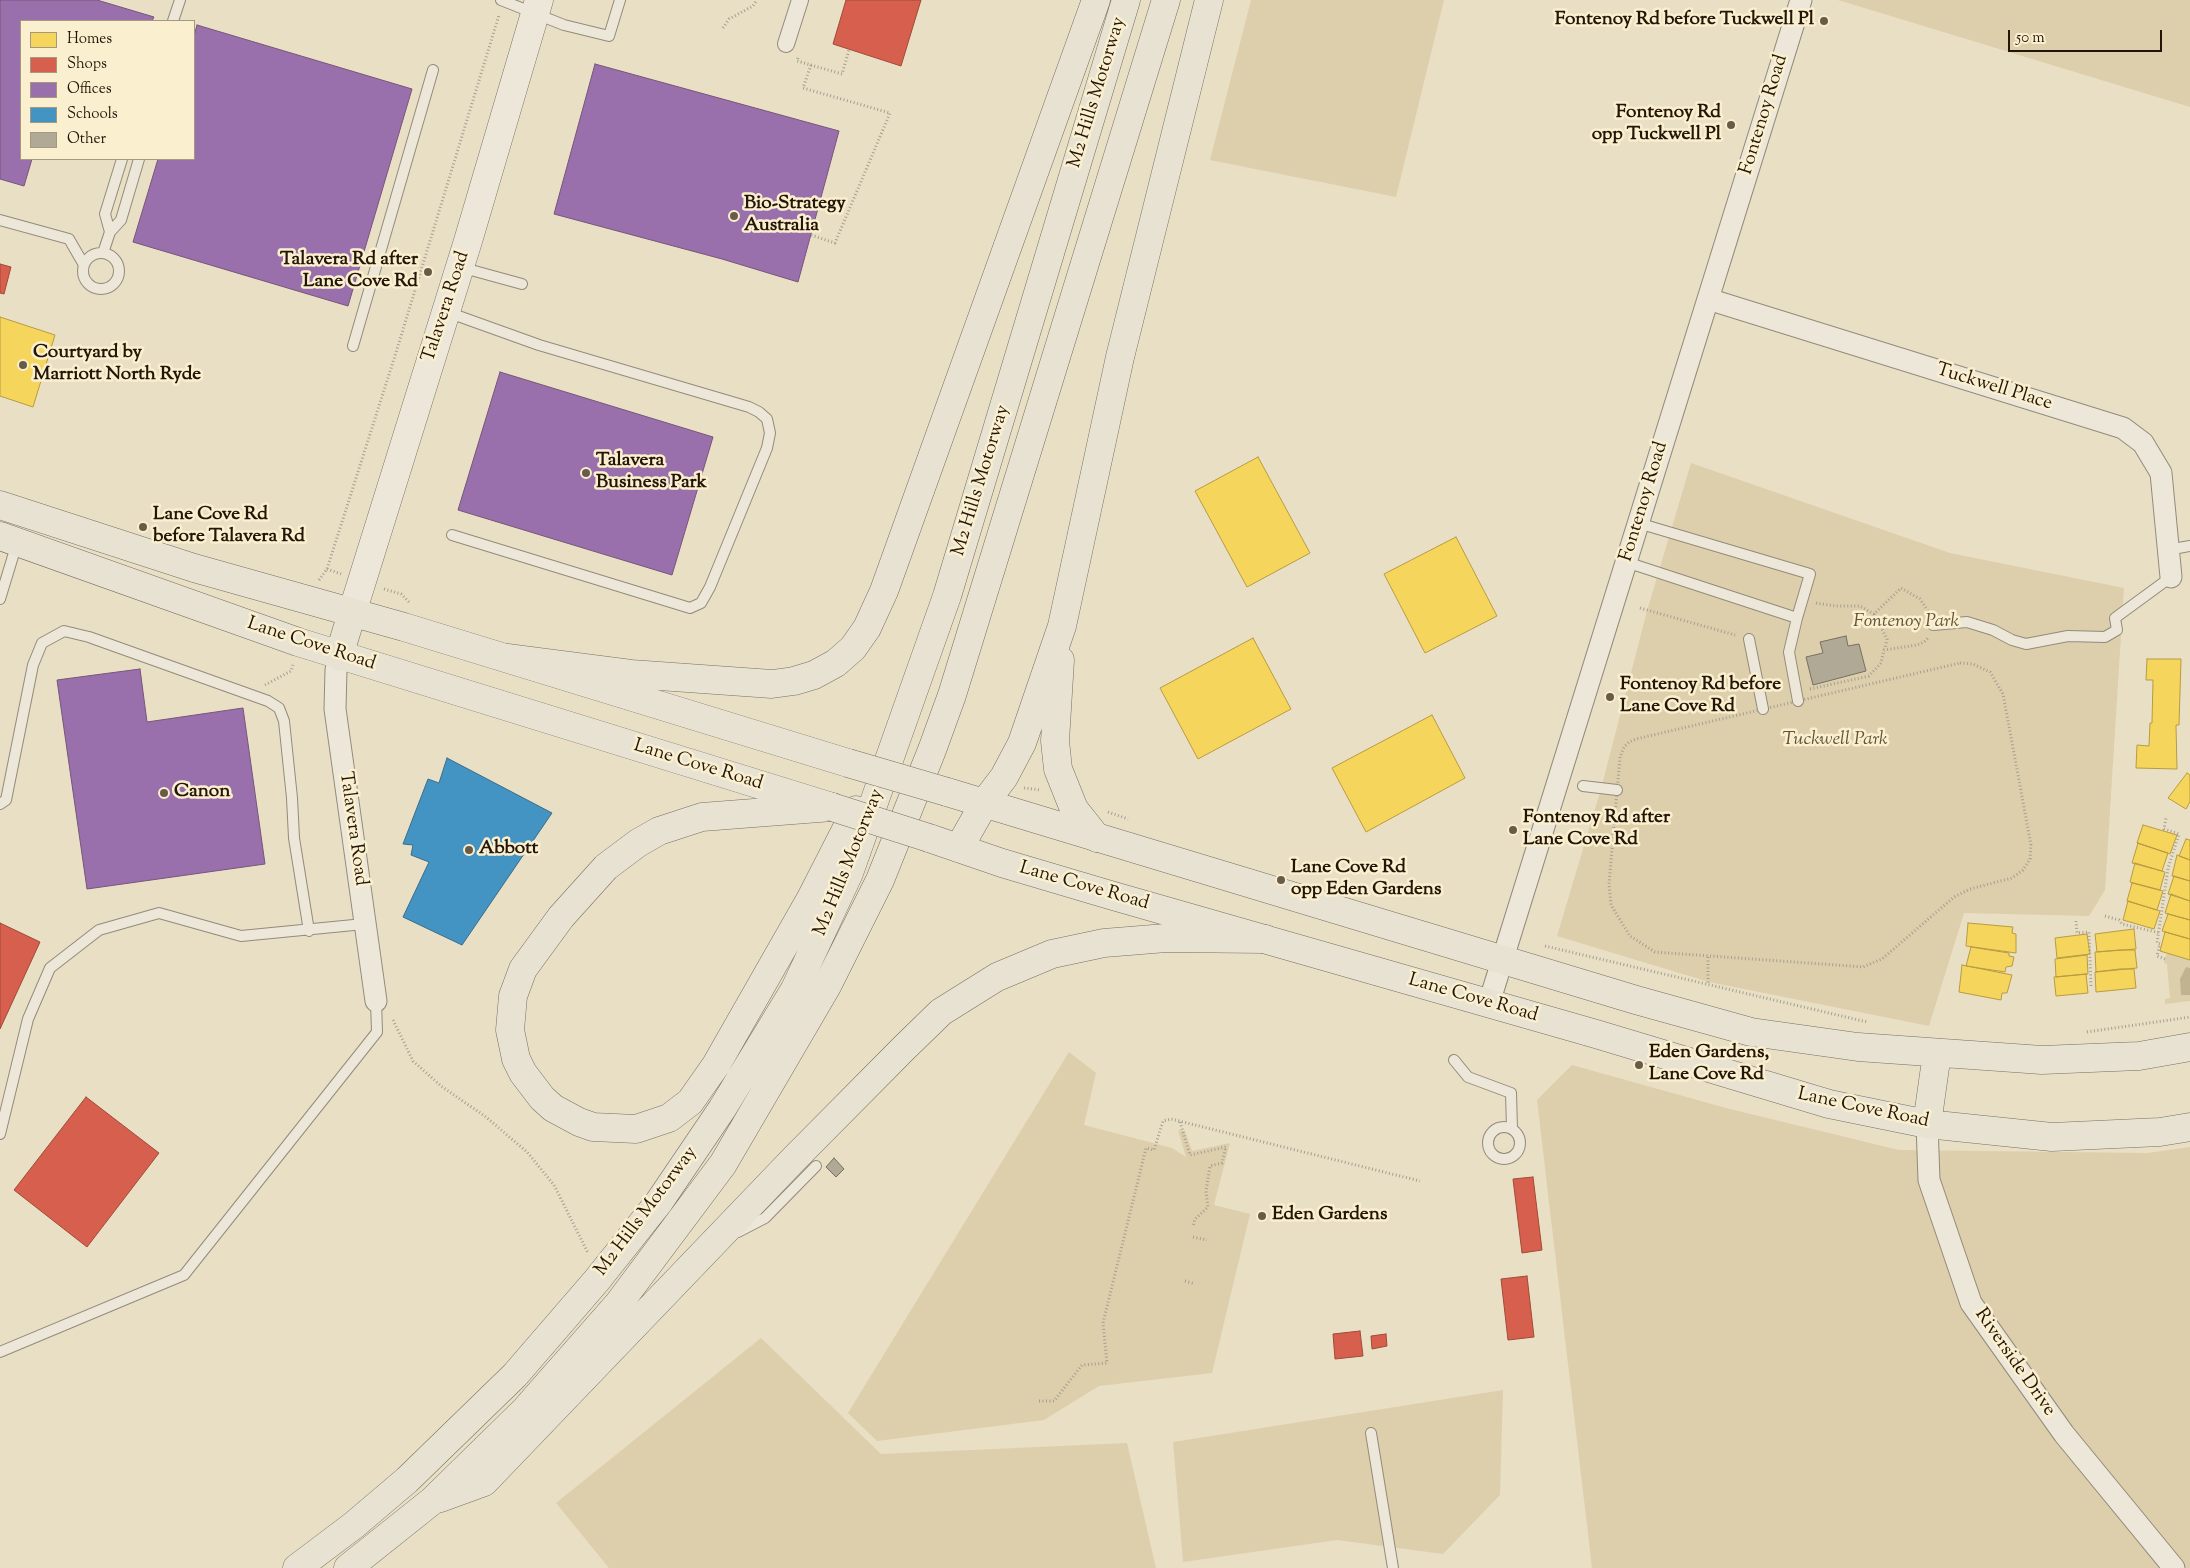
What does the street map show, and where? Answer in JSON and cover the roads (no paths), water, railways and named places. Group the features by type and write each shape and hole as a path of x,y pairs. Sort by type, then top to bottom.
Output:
{"highway":[{"path":"507,658 631,674 772,684 794,681 814,675 836,663 853,648 867,628 884,591 1096,0"},
{"name":"M2 Hills Motorway","path":"297,1568 354,1525 414,1473 515,1375 597,1280 665,1194 722,1109 795,989 849,873 947,596 1126,0"},
{"name":"M2 Hills Motorway","path":"348,1568 432,1501 525,1410 620,1303 712,1179 777,1074 827,986 880,880 952,695 1166,0"},
{"path":"959,848 985,802 1004,777 1022,743 1062,626 1120,357 1209,0"},
{"path":"0,505 194,568 312,599 1502,960 1751,1032 1858,1047 2042,1060 2139,1056 2190,1047"},
{"name":"Lane Cove Road","path":"8,539 339,656 832,807 1011,865 1828,1104 1927,1124 2052,1137 2160,1132 2190,1127"},
{"path":"339,656 352,612"},
{"path":"1062,626 1055,741 1058,768 1074,809 1097,838"},
{"path":"832,807 702,817 659,831 638,843 606,867 561,917 523,969 513,996 510,1030 516,1059 523,1073 542,1098 553,1108 578,1122 593,1127 636,1129 669,1118 690,1102 716,1065 796,925 859,804 886,771"},
{"path":"432,1501 484,1482 709,1247 902,1049 941,1012 997,977 1052,954 1104,943 1166,938 1265,939"},
{"path":"1927,1124 1936,1053"}],"main road":[{"name":"Talavera Road","path":"352,612 460,267 537,7"}],"street":[{"path":"793,49 800,0"},
{"name":"Fontenoy Road","path":"1488,1003 1801,0"},
{"name":"Tuckwell Place","path":"1708,299 2122,428 2143,443 2161,473 2171,577"},
{"name":"Talavera Road","path":"339,656 335,709 376,1001"},
{"name":"Riverside Drive","path":"1927,1124 1929,1180 1971,1303 2064,1434 2174,1568"}],"lane":[{"path":"174,20 180,0"},
{"path":"500,0 537,7 564,24 609,36 620,0"},
{"path":"353,346 433,70"},
{"path":"110,232 106,214 122,160"},
{"path":"103,253 110,232 121,220 139,160"},
{"path":"0,220 69,239 84,265"},
{"path":"103,253 113,257 119,268 117,280 108,288 101,290 90,286 83,277 84,265 90,257 103,253"},
{"path":"460,267 522,284"},
{"path":"446,312 539,345 749,407 767,419 770,433 767,448 710,587 701,603 690,608 452,535"},
{"path":"1638,523 1810,574 1789,652 1798,701"},
{"path":"0,598 8,539"},
{"path":"2167,550 2190,546"},
{"path":"1626,562 1797,618"},
{"path":"1932,625 1967,622 1993,630 2012,640 2026,644 2068,636 2105,637 2117,630 2115,618 2171,577"},
{"path":"0,804 6,800 33,665 42,643 64,631 89,637 268,701 278,708 284,721 294,838 309,931"},
{"path":"1749,639 1763,709"},
{"path":"1583,786 1617,790"},
{"path":"0,1134 28,1019 50,968 99,930 159,913 241,936 309,931 364,924"},
{"path":"0,1352 184,1274 377,1032 376,1001"},
{"path":"1454,1060 1468,1077 1511,1092 1512,1129"},
{"path":"709,1247 765,1218 816,1166"},
{"path":"1371,1433 1393,1568"}],"place":[{"name":"Fontenoy Rd before Tuckwell Pl","path":"1824,21"},
{"name":"Fontenoy Rd opp Tuckwell Pl","path":"1731,125"},
{"name":"Bio-Strategy Australia","path":"734,216"},
{"name":"Talavera Rd after Lane Cove Rd","path":"428,272"},
{"name":"Courtyard by Marriott North Ryde","path":"23,365"},
{"name":"Talavera Business Park","path":"586,473"},
{"name":"Lane Cove Rd before Talavera Rd","path":"143,527"},
{"name":"Fontenoy Rd before Lane Cove Rd","path":"1610,697"},
{"name":"Canon","path":"164,793"},
{"name":"Fontenoy Rd after Lane Cove Rd","path":"1513,830"},
{"name":"Abbott","path":"469,850"},
{"name":"Lane Cove Rd opp Eden Gardens","path":"1281,880"},
{"name":"Eden Gardens, Lane Cove Rd","path":"1639,1065"},
{"name":"Eden Gardens","path":"1262,1216"}],"park label":[{"name":"Fontenoy Park","path":"1906,623"},
{"name":"Tuckwell Park","path":"1835,741"}]}
